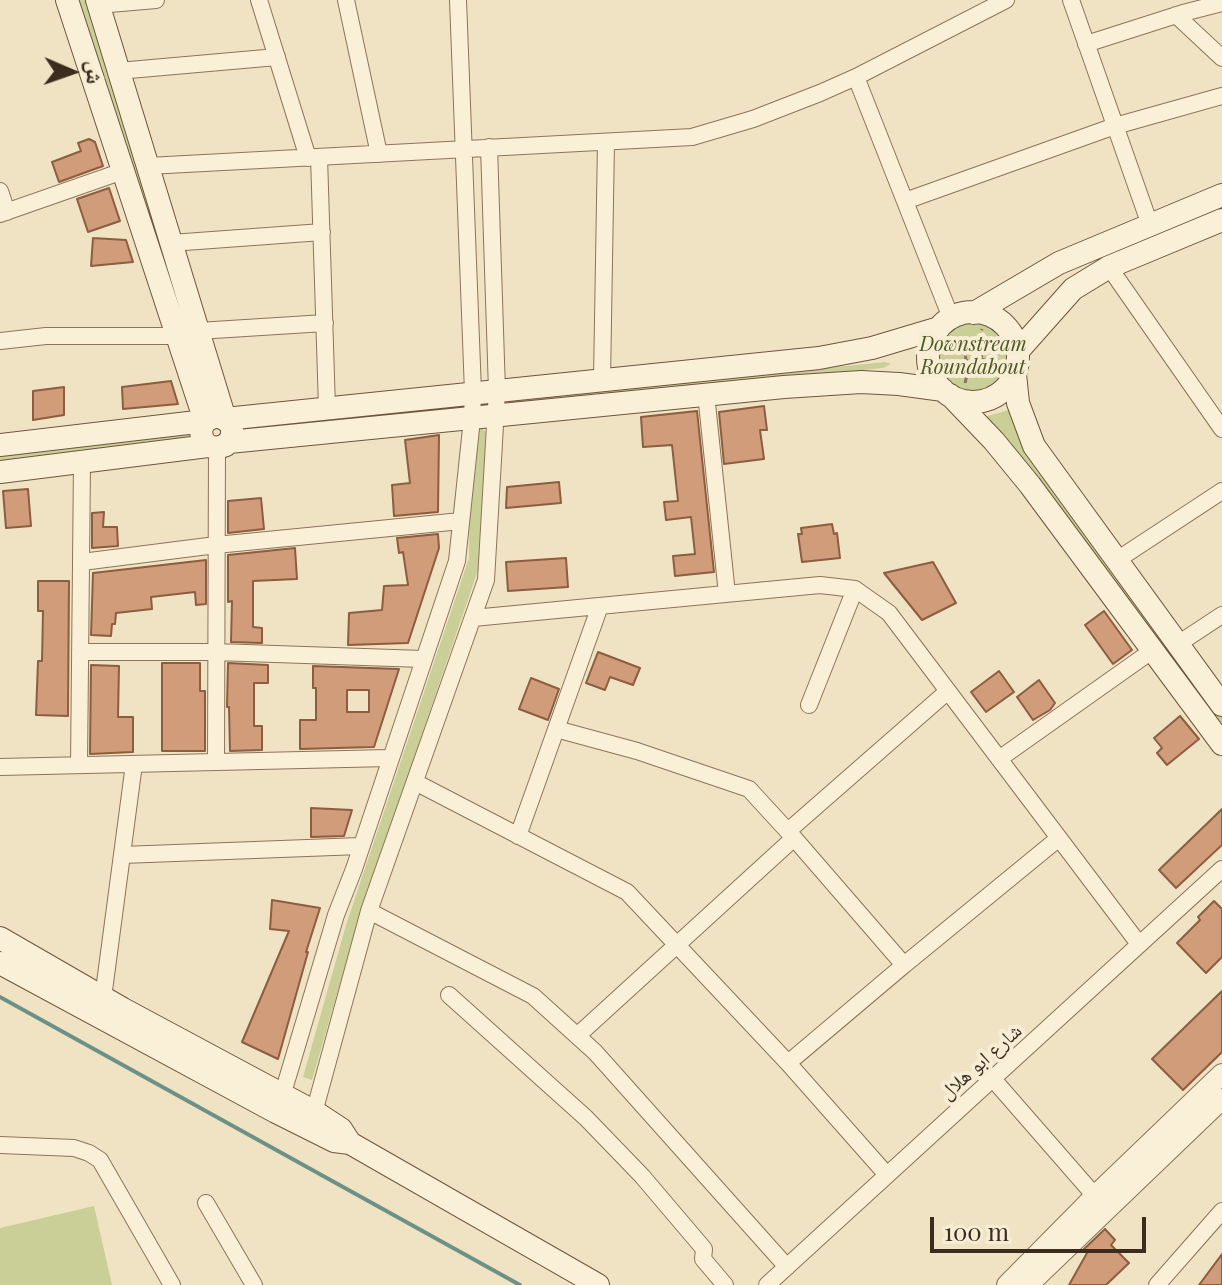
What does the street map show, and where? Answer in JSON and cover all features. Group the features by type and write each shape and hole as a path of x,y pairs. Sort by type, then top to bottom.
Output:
{"main road":[{"path":"67,0 123,171 188,334 215,420"},
{"path":"97,2 171,243 188,334"},
{"path":"979,317 1059,263 1222,195"},
{"path":"1222,220 1109,267 1073,289 1014,364 1001,392 987,400 964,401 952,393 933,377 929,360 931,343 966,313 979,317 989,315 1003,323 1013,336 1014,364 1018,403 1034,446 1222,705"},
{"path":"0,445 473,392 819,358 943,331"},
{"path":"0,472 784,387 861,382 899,384 952,393 1030,485 1222,744"},
{"path":"215,420 202,425 201,435 205,443 218,446"},
{"path":"0,938 280,1104"},
{"path":"0,963 311,1120 341,1129 350,1143 598,1285"}],"street":[{"path":"97,2 156,0"},
{"path":"259,0 314,157 322,232 327,408"},
{"path":"346,0 379,154"},
{"path":"280,1104 336,915 457,561 473,392 458,0"},
{"path":"148,166 692,137 753,119 856,77 1006,0"},
{"path":"1071,0 1150,225"},
{"path":"1086,44 1222,3"},
{"path":"1176,15 1222,58"},
{"path":"118,71 277,57"},
{"path":"856,77 905,201 943,331"},
{"path":"905,201 1115,126 1222,96"},
{"path":"602,380 606,142"},
{"path":"311,1120 369,911 486,580 497,416 489,147"},
{"path":"0,191 4,213 123,171"},
{"path":"171,243 322,232"},
{"path":"1109,267 1222,429"},
{"path":"0,341 46,336 188,334 325,323"},
{"path":"706,394 727,594"},
{"path":"216,762 218,446"},
{"path":"79,765 82,462"},
{"path":"1117,560 1222,491"},
{"path":"82,562 216,545 461,521"},
{"path":"473,618 820,585 855,589 889,613 1139,944"},
{"path":"809,705 855,589"},
{"path":"518,836 600,606"},
{"path":"1178,644 1222,615"},
{"path":"999,759 1153,650"},
{"path":"80,652 216,652 423,659"},
{"path":"577,1036 948,691"},
{"path":"556,729 637,751 749,789 904,965"},
{"path":"0,767 389,758"},
{"path":"103,998 134,764"},
{"path":"415,782 627,892 788,1063 887,1175"},
{"path":"788,1063 1059,838"},
{"path":"122,855 360,846"},
{"name":"شارع ابو هلال","path":"767,1285 1222,869"},
{"path":"369,911 533,996 595,1052 787,1267"},
{"path":"449,995 586,1118 642,1176 704,1249 703,1259 725,1285"},
{"path":"1007,1285 1222,1074"},
{"path":"993,1079 1095,1196"},
{"path":"1028,1285 1222,1099"},
{"path":"0,1145 74,1148 100,1160 172,1285"},
{"path":"206,1203 254,1285"},
{"path":"1157,1285 1222,1211"}],"path":[{"path":"976,348 979,317"},
{"path":"943,331 970,363 978,363 981,359 982,353 976,348"},
{"path":"965,354 976,348"},
{"path":"981,359 1014,364"},
{"path":"952,393 970,363"}],"green space":[{"path":"78,0 86,0 208,382 198,384"},
{"name":"Downstream Roundabout","path":"966,319 980,319 994,325 1004,335 1010,356 1004,377 994,387 980,393 966,393 952,387 942,377 936,363 936,349 942,335 952,325"},
{"path":"885,362 891,364 883,368 245,433 244,426"},
{"path":"1015,408 1038,468 1222,716 1222,729 1030,467 981,418"},
{"path":"481,427 486,432 478,570 356,928 312,1080 303,1077 346,925 469,558 470,432"},
{"path":"194,432 188,437 0,461 0,452"},
{"path":"94,1206 112,1285 0,1285 0,1228"}],"building":[{"path":"89,139 95,142 103,166 59,182 52,162 81,151 78,143"},
{"path":"109,188 120,221 88,232 77,199"},
{"path":"93,238 126,240 133,262 91,266"},
{"path":"171,381 178,404 123,409 122,387"},
{"path":"64,387 64,415 33,420 33,391"},
{"path":"764,406 767,430 760,430 764,459 724,464 719,412"},
{"path":"697,411 714,572 675,576 673,556 695,554 691,517 666,520 664,502 678,501 672,445 643,447 641,417"},
{"path":"439,435 438,512 394,516 392,485 410,483 405,440"},
{"path":"559,482 561,503 506,508 507,487"},
{"path":"28,489 31,526 6,528 3,491"},
{"path":"261,498 264,529 228,533 228,501"},
{"path":"104,512 103,527 117,527 118,546 92,548 92,513"},
{"path":"832,524 834,534 837,533 840,558 802,562 798,534 802,534 801,528"},
{"path":"438,534 439,548 408,643 348,645 349,613 382,610 384,586 408,585 403,552 399,553 397,538"},
{"path":"295,548 297,579 253,581 253,627 262,628 262,643 231,642 232,601 228,602 228,555"},
{"path":"566,558 568,587 508,591 506,562"},
{"path":"206,560 206,604 196,605 195,592 151,597 152,609 116,613 111,636 91,635 93,573"},
{"path":"933,562 956,603 922,620 884,573"},
{"path":"38,581 69,581 68,716 36,715 43,611 38,611"},
{"path":"1104,611 1132,650 1113,664 1085,625"},
{"path":"598,652 640,668 633,685 610,677 605,690 586,683"},
{"path":"162,663 200,663 200,691 205,691 205,751 162,751"},
{"path":"228,663 268,665 268,683 254,683 254,726 262,726 262,750 230,751"},
{"path":"91,665 119,666 118,717 133,717 133,752 90,754"},
{"path":"313,666 399,669 374,747 300,749 300,720 316,720 316,688 313,688","holes":["347,690 369,690 369,712 347,712"]},
{"path":"999,671 1014,692 986,712 971,692"},
{"path":"531,678 559,689 548,720 519,709"},
{"path":"1039,680 1055,703 1050,710 1033,720 1017,697"},
{"path":"1180,716 1199,739 1167,765 1157,753 1162,748 1154,738"},
{"path":"311,808 352,810 344,836 311,837"},
{"path":"1222,809 1222,845 1176,888 1159,870"},
{"path":"272,900 320,908 278,1059 242,1042 289,931 270,929"},
{"path":"1214,901 1222,909 1222,957 1206,973 1177,943"},
{"path":"1222,991 1222,1052 1183,1090 1152,1059"},
{"path":"1105,1229 1115,1240 1111,1245 1129,1263 1106,1285 1069,1285 1087,1253 1083,1250"},
{"path":"1222,1254 1222,1285 1199,1285"}],"waterway":[{"path":"0,997 520,1285"}]}
